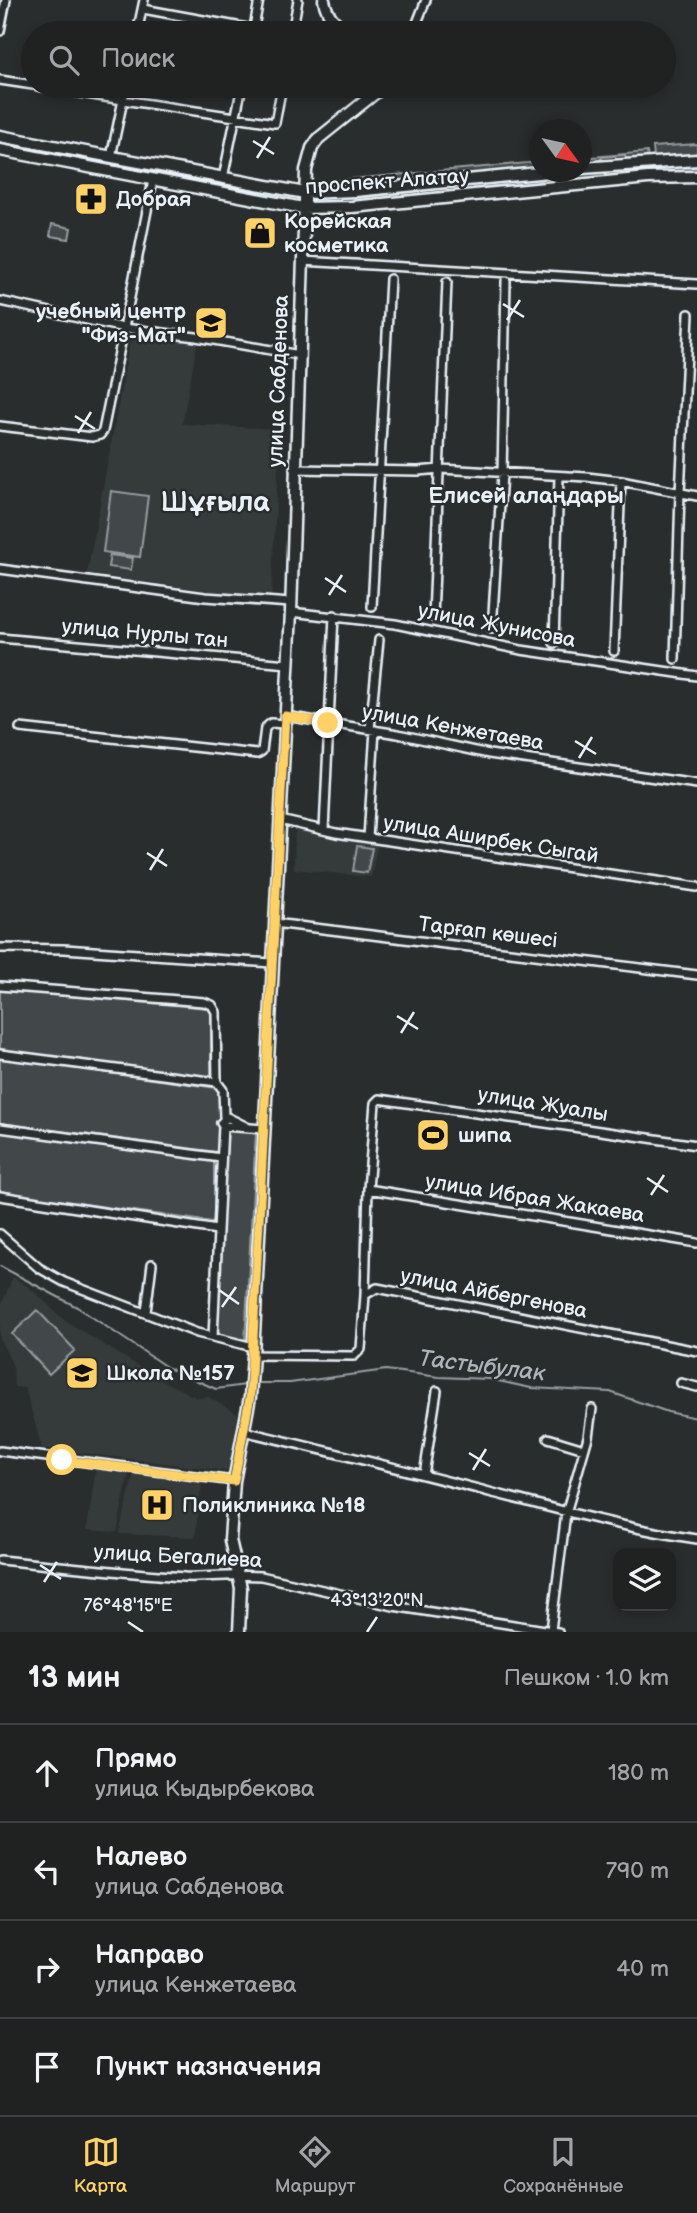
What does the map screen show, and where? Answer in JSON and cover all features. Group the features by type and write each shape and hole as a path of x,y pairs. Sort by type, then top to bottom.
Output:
{"street":[{"path":"0,31 6,0"},
{"path":"140,21 145,0"},
{"path":"255,21 259,0"},
{"path":"294,21 298,0"},
{"path":"315,0 324,0 331,18 335,21"},
{"path":"418,21 426,0"},
{"path":"143,9 203,21"},
{"path":"0,80 21,83"},
{"path":"110,98 275,123 280,98"},
{"path":"223,178 239,98"},
{"name":"улица Сабденова","path":"239,1632 241,1588 230,1540 234,1481 250,1397 253,1351 291,607 303,208 308,160 319,138 369,98"},
{"path":"111,157 122,100"},
{"name":"проспект Алатау","path":"0,135 305,192 355,191 529,174"},
{"name":"проспект Алатау","path":"0,150 303,208 352,207 648,178 697,177"},
{"path":"592,167 697,160"},
{"path":"0,426 92,437 103,431 156,166"},
{"path":"465,180 467,194"},
{"path":"302,261 697,285"},
{"path":"372,607 390,279"},
{"path":"492,629 502,473 506,281"},
{"path":"433,617 447,282"},
{"path":"0,301 124,328 300,355"},
{"path":"675,659 689,314"},
{"path":"294,469 440,469 559,476 621,481 697,496"},
{"path":"554,643 559,476"},
{"path":"614,651 621,481"},
{"name":"улица Жунисова","path":"0,569 291,607 425,629 521,650 697,677"},
{"path":"324,830 334,615"},
{"name":"улица Нурлы тан","path":"0,638 288,664"},
{"path":"368,838 379,640"},
{"path":"20,728 257,754 262,751 265,728 271,723 285,720"},
{"name":"улица Кенжетаева","path":"285,720 328,723 489,754 697,783"},
{"name":"улица Аширбек Сыгай","path":"280,820 368,838 697,887"},
{"name":"Тарғап көшесі","path":"274,923 697,975"},
{"path":"0,948 65,949 272,962"},
{"path":"0,986 212,1005 216,1012 218,1082 223,1090 224,1122 213,1337"},
{"path":"0,1054 218,1082"},
{"name":"улица Жуалы","path":"368,1189 375,1103 384,1098 697,1144"},
{"path":"224,1122 265,1129"},
{"path":"0,1128 221,1158"},
{"path":"0,1234 44,1273 106,1299 253,1351 354,1356 361,1349 368,1189"},
{"name":"улица Ибрая Жакаева","path":"368,1189 697,1243"},
{"path":"0,1196 217,1230"},
{"path":"146,1312 152,1264"},
{"name":"улица Айбергенова","path":"365,1295 377,1288 384,1289 697,1351"},
{"path":"681,1383 697,1387"},
{"path":"424,1475 437,1391"},
{"path":"555,1631 566,1513 588,1437 592,1409"},
{"path":"243,1431 566,1513 642,1531 697,1539"},
{"path":"548,1438 584,1449"},
{"path":"0,1451 234,1481"},
{"name":"улица Бегалиева","path":"0,1560 163,1576 261,1576 393,1606 555,1631"}],"shaded area":[{"path":"0,139 148,168 146,175 0,147"},
{"path":"697,144 697,157 654,158 653,147"},
{"path":"647,152 648,160 626,159 625,155 604,157 592,162 592,157"},
{"path":"529,163 529,169 349,187 318,188 318,182"},
{"path":"697,168 697,173 592,182 592,173"},
{"path":"161,170 290,194 290,202 157,176"},
{"path":"536,182 591,182 474,192 474,188"},
{"path":"462,186 461,192 359,203 317,204 318,197 360,198"},
{"path":"52,224 71,228 69,239 50,236"},
{"path":"132,331 197,344 182,424 280,429 271,599 87,574"},
{"path":"111,491 148,496 140,557 103,552"},
{"path":"110,555 133,558 131,570 108,567"},
{"path":"295,829 378,843 371,877 294,869"},
{"path":"357,846 372,848 367,873 353,871"},
{"path":"0,990 208,1008 211,1013 211,1077 0,1050"},
{"path":"0,1058 217,1088 220,1092 217,1152 0,1123"},
{"path":"229,1130 256,1132 245,1342 223,1336 216,1330 226,1134"},
{"path":"0,1132 214,1161 214,1220 212,1222 0,1192"},
{"name":"Школа №157","path":"13,1277 30,1288 64,1320 159,1379 197,1398 208,1397 238,1414 228,1471 42,1448 25,1388 14,1387 13,1366 0,1339 0,1308"},
{"path":"37,1310 75,1350 49,1374 12,1334"},
{"path":"96,1467 129,1472 117,1532 87,1530"},
{"path":"134,1473 202,1484 195,1537 119,1534"}],"waterway":[{"name":"Тастыбулак","path":"0,1266 77,1307 168,1368 216,1389 245,1385"},
{"name":"Тастыбулак","path":"257,1383 290,1383 386,1370 439,1377 489,1379 531,1388 610,1392 668,1412 697,1418"}],"place":[{"name":"Добрая","path":"91,199"},
{"name":"Корейская косметика","path":"260,233"},
{"name":"учебный центр \"Физ-Мат\"","path":"211,323"},
{"name":"шипа","path":"433,1135"},
{"name":"Школа №157","path":"82,1373"},
{"name":"Поликлиника №18","path":"157,1505"}],"district":[{"name":"Елисей алаңдары","path":"526,495"},
{"name":"Шұғыла","path":"215,501"}],"route":[{"path":"62,1460 234,1481 250,1397 285,716 328,723"}]}
